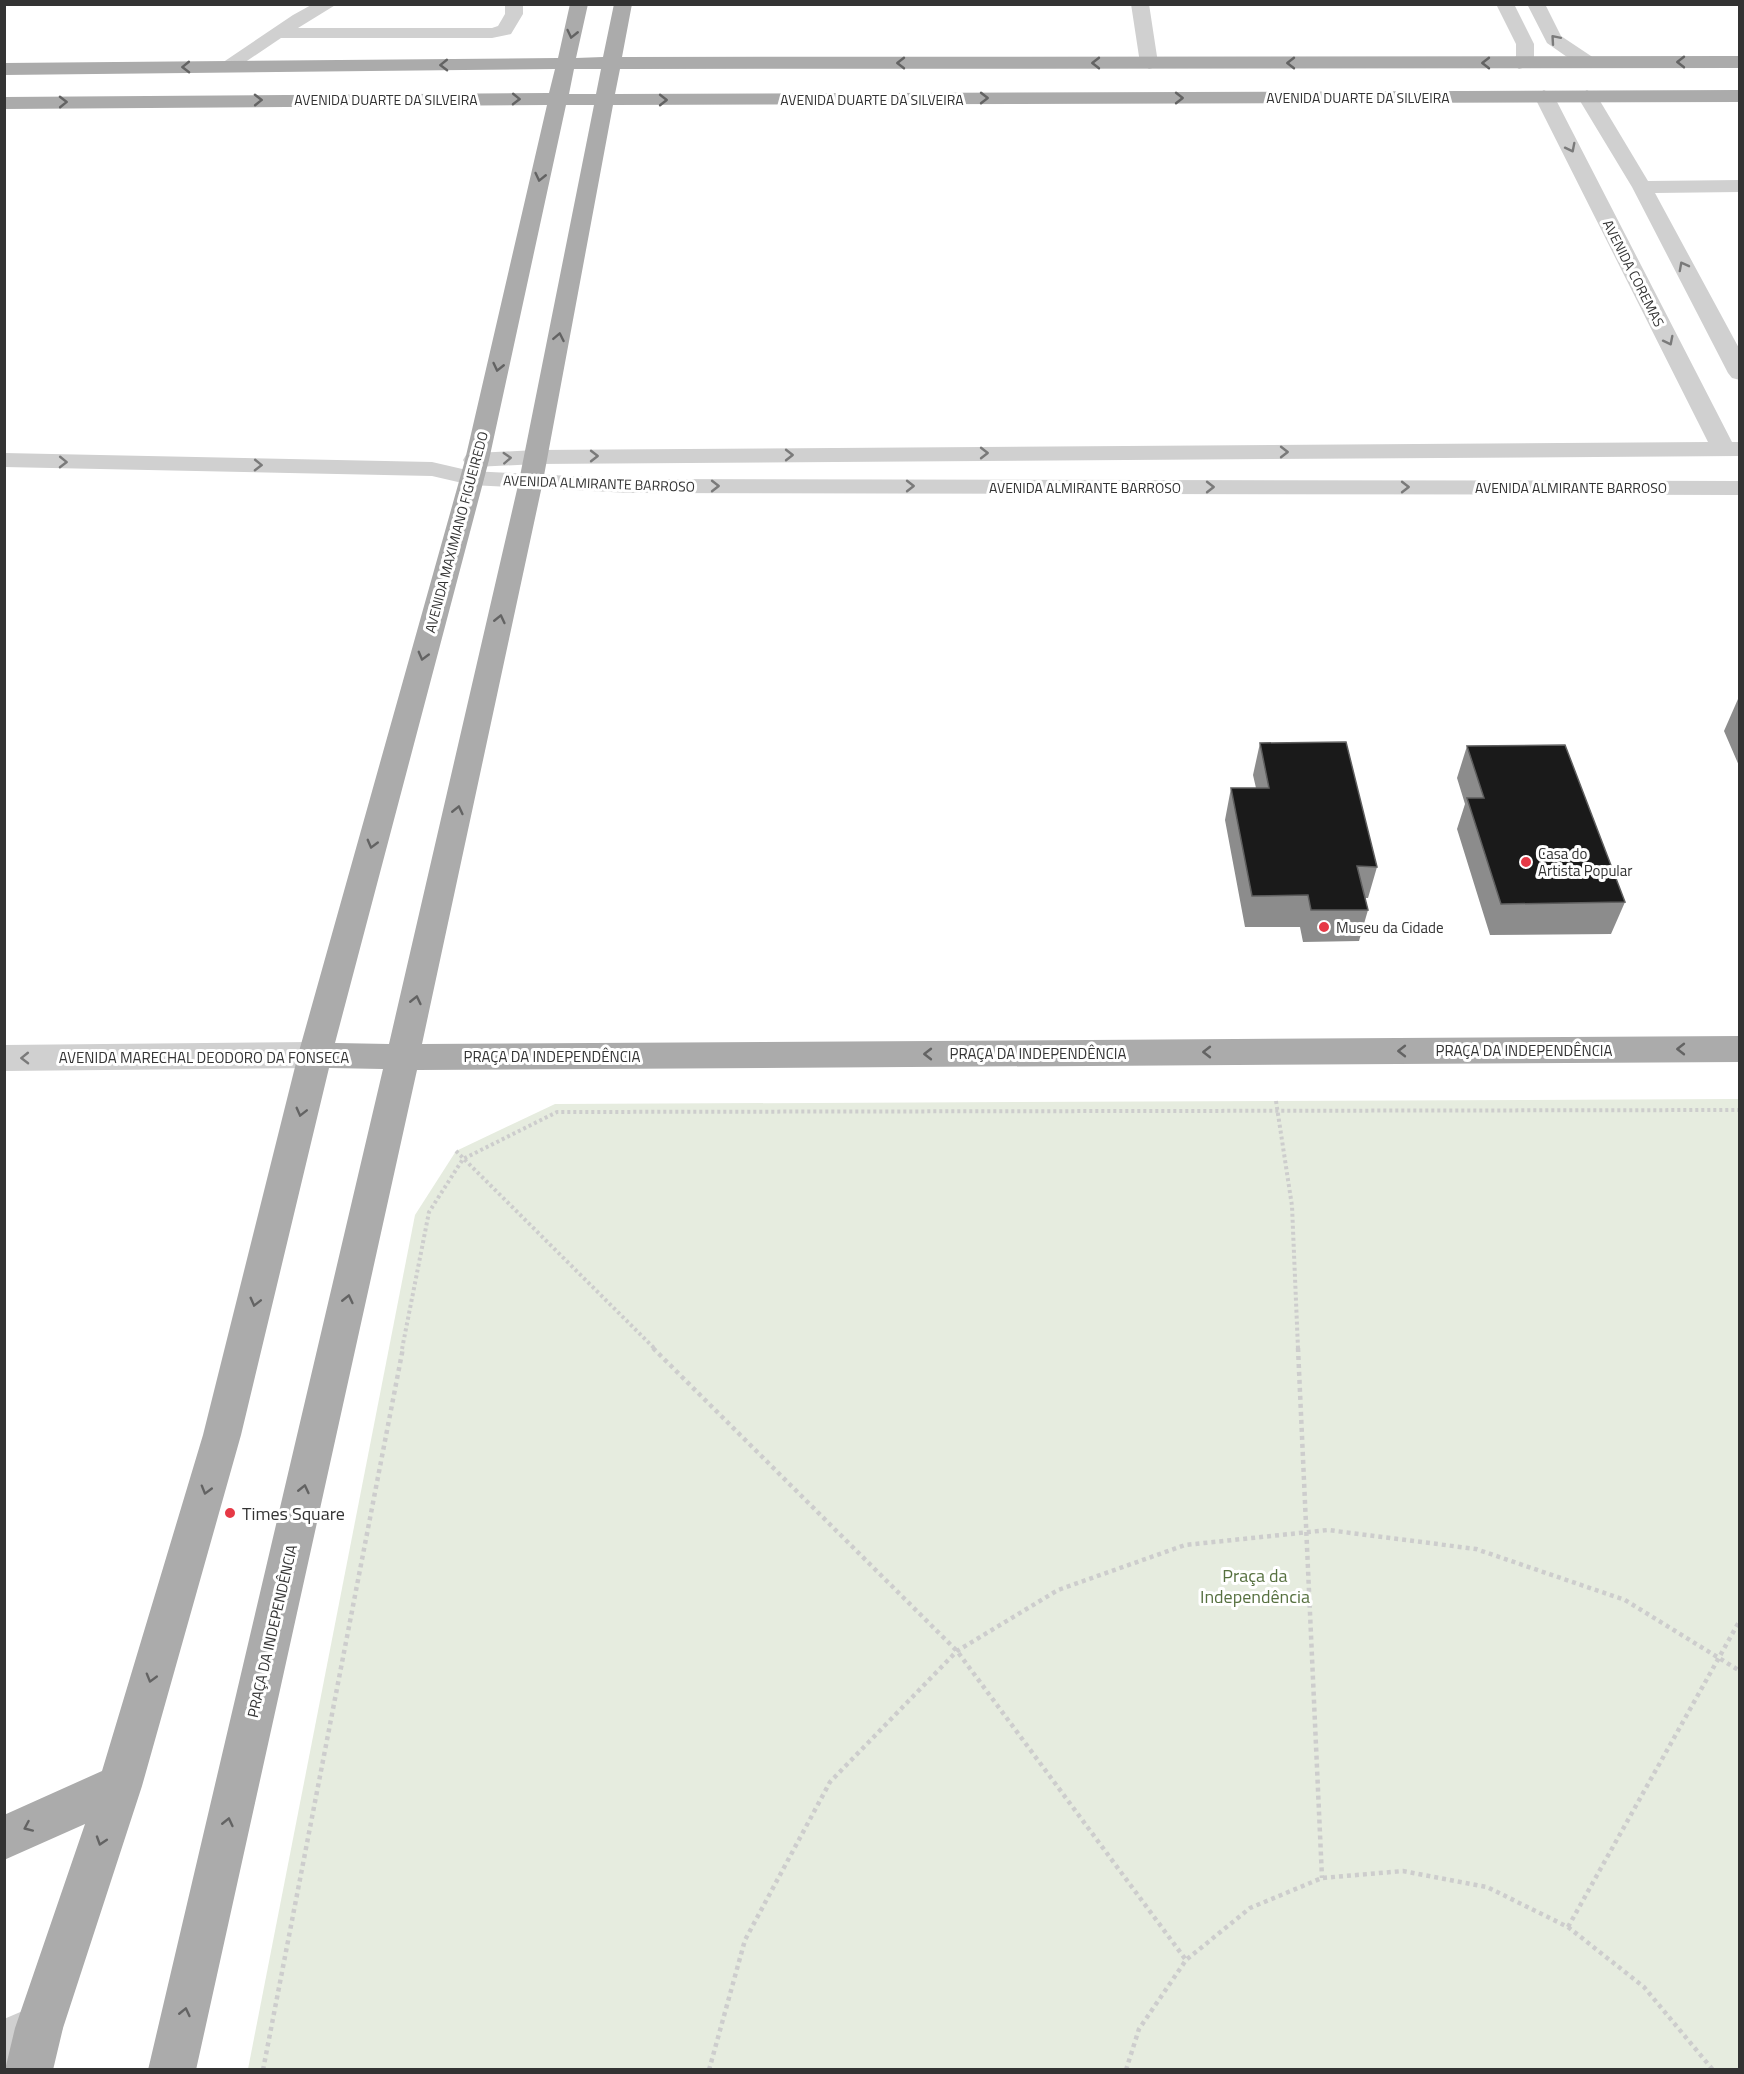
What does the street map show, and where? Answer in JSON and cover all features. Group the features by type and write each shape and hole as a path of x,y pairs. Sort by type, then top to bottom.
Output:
{"main road":[{"name":"AVENIDA MAXIMIANO FIGUEIREDO","path":"315,1055 474,469 579,4"},
{"path":"403,1057 533,469 623,4"},
{"path":"4,69 610,63 1740,62"},
{"name":"AVENIDA DUARTE DA SILVEIRA","path":"6,105 557,99 1740,96"},
{"name":"PRAÇA DA INDEPENDÊNCIA","path":"172,2070 403,1057 1740,1049"},
{"path":"24,2047 120,1786 222,1435 315,1055"},
{"name":"AVENIDA MARECHAL DEODORO DA FONSECA","path":"315,1055 403,1057"},
{"path":"4,1838 120,1786"}],"street":[{"path":"225,67 328,4"},
{"path":"278,33 492,33 505,30 514,14 514,4"},
{"path":"1140,4 1149,63"},
{"path":"1504,4 1526,44 1525,58 1519,63"},
{"path":"1536,4 1553,39 1587,62"},
{"name":"AVENIDA COREMAS","path":"1544,96 1732,449"},
{"path":"1587,96 1642,188 1740,373"},
{"path":"1642,188 1740,186"},
{"name":"AVENIDA ALMIRANTE BARROSO","path":"4,460 533,469 1732,449"},
{"name":"AVENIDA ALMIRANTE BARROSO","path":"533,469 630,486 1740,488"},
{"name":"AVENIDA MARECHAL DEODORO DA FONSECA","path":"4,1058 315,1055"}],"path":[{"path":"1276,1101 1292,1206 1322,1878"},
{"path":"263,2070 429,1212 463,1159 557,1112 1740,1110"},
{"path":"456,1151 957,1650 1186,1960"},
{"path":"710,2070 745,1940 830,1782 957,1650 1058,1590 1185,1545 1328,1530 1476,1549 1625,1600 1740,1671"},
{"path":"1568,1927 1740,1620"},
{"path":"1126,2070 1139,2029 1186,1960 1250,1908 1322,1878 1403,1871 1487,1887 1568,1927 1644,1987 1713,2070"}],"green space":[{"name":"Praça da Independência","path":"1739,1099 1739,2069 248,2069 415,1215 456,1151 555,1104"}],"building":[{"path":"1346,742 1377,867 1357,866 1368,910 1311,910 1308,895 1252,896 1231,788 1269,788 1260,743"},
{"name":"Casa do Artista Popular","path":"1565,745 1625,902 1501,904 1467,798 1484,798 1467,746"}],"place":[{"name":"Casa do Artista Popular","path":"1526,862"},
{"name":"Museu da Cidade","path":"1324,927"},
{"name":"Times Square","path":"230,1513"}]}
